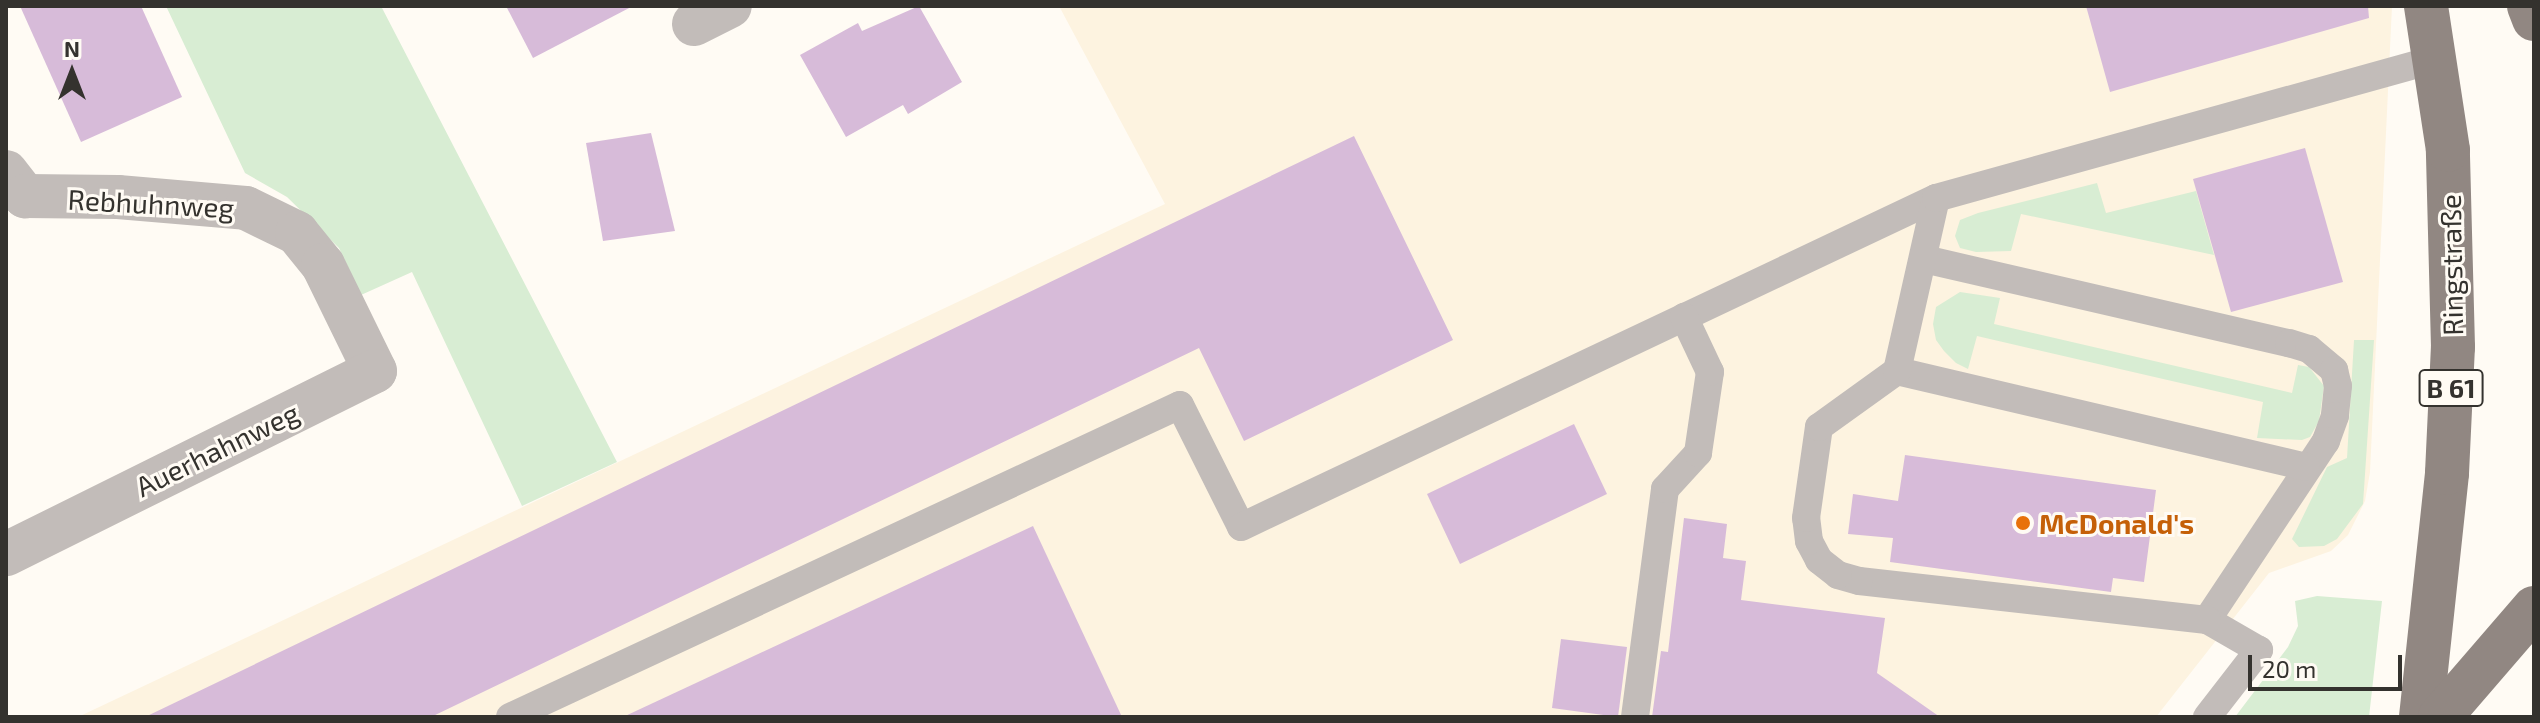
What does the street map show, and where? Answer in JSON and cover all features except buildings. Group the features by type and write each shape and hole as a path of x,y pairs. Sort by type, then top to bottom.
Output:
{"main road":[{"name":"Ringstraße","path":"2421,717 2447,473 2453,347 2448,150 2426,6"},
{"path":"2529,6 2534,19"},
{"path":"2440,717 2534,608"}],"street":[{"name":"Rebhuhnweg","path":"6,172 25,196 118,197 246,208 297,233 323,265 336,297 350,317"},
{"name":"Auerhahnweg","path":"6,554 375,371 350,317"}],"lane":[{"path":"510,717 1180,405 1241,527 1936,198 2436,59"},
{"path":"1936,198 1897,371 1819,427 1806,518 1809,541 1819,560 1838,575 1859,581 2207,620 2259,650 2207,717"},
{"path":"1924,259 2309,349 2334,370 2338,386 2335,416 2326,441 2207,620"},
{"path":"1635,717 1665,489 1698,453 1710,372 1684,317"},
{"path":"1897,371 2306,467"}],"shaded area":[{"path":"1059,6 2392,6 2370,472 2365,501 2348,535 2331,551 2269,573 2156,717 78,717 1165,204"}],"green space":[{"path":"166,6 381,6 617,462 522,506 412,272 361,295 339,248 287,197 245,173"},
{"path":"2097,183 2106,213 2196,191 2214,255 2021,214 2011,251 1976,252 1960,248 1955,236 1960,220"},
{"path":"1960,292 2000,298 1994,324 2292,393 2298,365 2309,367 2324,386 2319,421 2310,437 2302,440 2257,438 2263,402 1977,336 1968,369 1944,351 1936,340 1933,324 1936,307"},
{"path":"2354,340 2374,340 2363,504 2337,539 2324,546 2299,547 2292,539 2327,467 2347,458"},
{"path":"2317,596 2382,601 2369,717 2235,717 2288,647 2298,626 2295,601"}],"place":[{"name":"McDonald's","path":"2023,523"}]}
